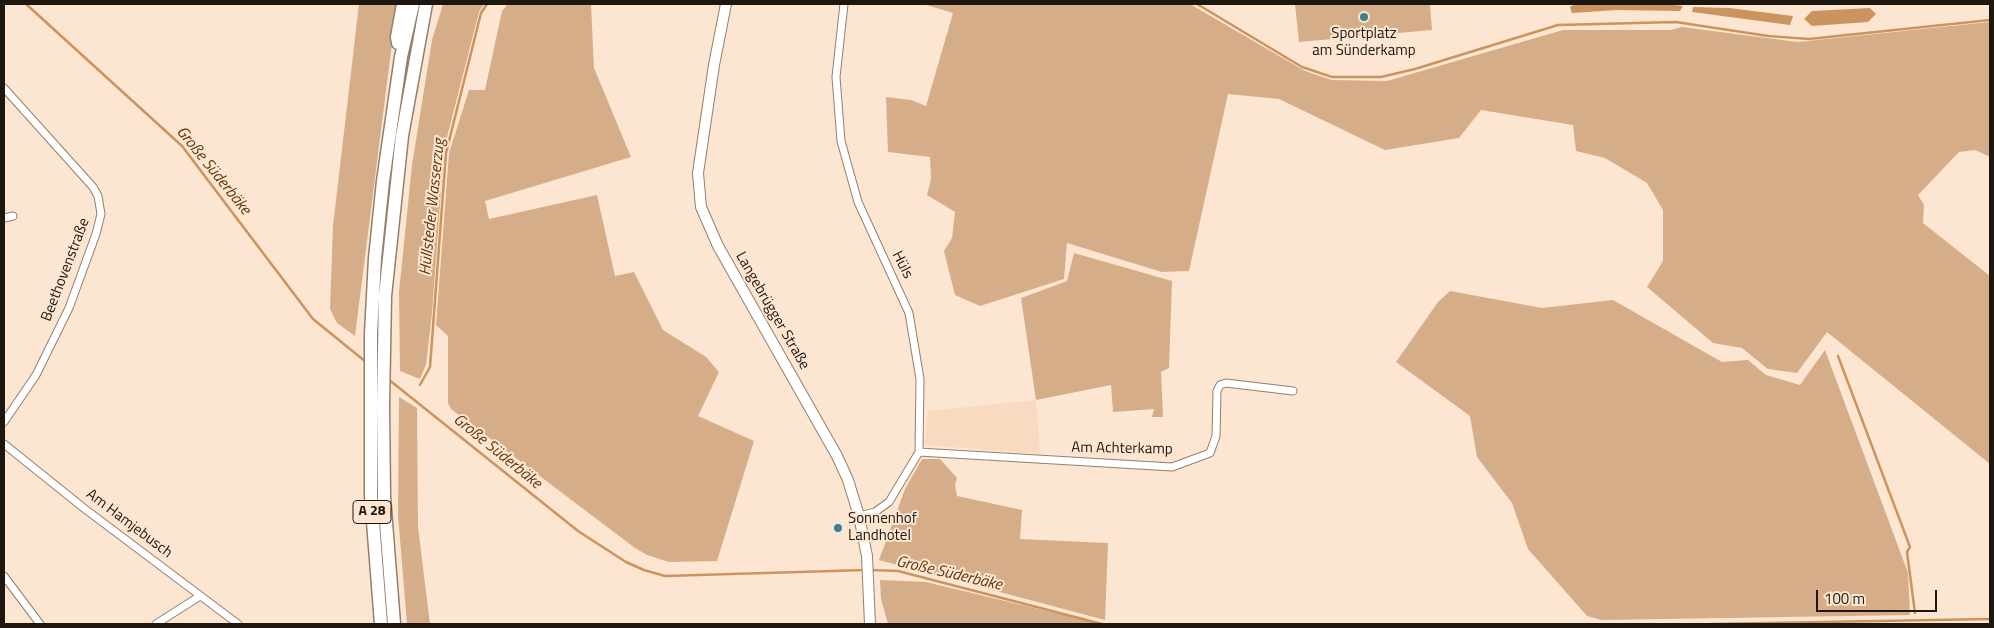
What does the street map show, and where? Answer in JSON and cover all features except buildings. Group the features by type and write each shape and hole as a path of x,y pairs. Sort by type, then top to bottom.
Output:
{"highway":[{"path":"401,57 397,37 403,4"},
{"name":"A 28","path":"394,624 386,525 383,404 377,334 375,258 383,181 401,57 413,4"},
{"name":"A 28","path":"381,624 370,496 370,399 402,136 418,39 426,4"},
{"path":"418,39 434,4"}],"street":[{"name":"Langebrügger Straße","path":"726,4 699,165 698,188 701,207 718,246 837,456 848,480 860,516 868,560 870,624"},
{"name":"Hüls","path":"844,4 836,77 841,141 858,202 872,236 900,290 912,323 920,379 919,452"},
{"name":"Beethovenstraße","path":"4,88 93,187 98,196 101,214 96,234 69,308 36,375 4,422"},
{"path":"4,218 13,216"},
{"name":"Am Achterkamp","path":"919,452 1172,467 1210,453 1216,436 1217,391 1220,385 1226,382 1293,391"},
{"name":"Am Hamjebusch","path":"4,444 238,624"},
{"path":"860,516 875,512 889,502 919,452"},
{"path":"4,576 40,624"},
{"path":"156,624 200,596"}],"shaded area":[{"path":"359,4 397,4 355,336 337,323 330,309 333,226"},
{"path":"443,4 484,4 479,12 444,149 432,313 426,365 420,379 400,371 399,292 412,165 432,40"},
{"path":"508,4 591,4 594,68 631,157 485,201 489,219 597,195 615,276 634,272 663,330 706,357 719,372 698,416 754,441 717,561 669,562 647,555 635,548 451,409 448,403 448,336 436,325 449,153 469,90 485,90 502,11"},
{"path":"923,4 1190,4 1305,71 1332,80 1387,81 1563,30 1671,30 1682,27 1798,42 1990,22 1990,157 1975,150 1959,152 1918,195 1924,205 1923,223 1990,276 1990,464 1827,332 1797,373 1768,369 1742,348 1713,343 1647,287 1663,261 1663,210 1647,183 1605,158 1576,151 1573,125 1481,110 1459,138 1385,150 1279,99 1228,94 1189,271 1162,272 1067,243 1064,279 980,306 955,295 944,251 952,238 955,212 927,195 931,179 930,157 888,152 886,97 911,100 926,106 953,13"},
{"name":"Sportplatz am Sünderkamp","path":"1295,4 1430,4 1432,30 1299,42"},
{"path":"1575,4 1666,4 1683,6 1680,11 1617,10 1572,13 1570,7"},
{"path":"1693,7 1729,8 1793,16 1790,25 1692,12"},
{"path":"1870,8 1876,14 1868,22 1812,26 1804,19 1812,11"},
{"path":"1074,253 1172,281 1169,368 1161,372 1163,417 1152,417 1154,409 1113,412 1111,385 1036,400 1021,298 1067,281"},
{"path":"1450,291 1542,308 1613,300 1722,362 1748,360 1766,375 1800,385 1825,350 1908,573 1910,615 1601,620 1587,616 1528,549 1512,503 1477,457 1470,416 1396,362 1438,302"},
{"path":"399,397 417,408 418,527 430,624 407,624 398,515"},
{"path":"1036,400 1040,454 925,445 928,411"},
{"path":"922,459 940,459 957,478 955,485 957,496 1022,510 1020,539 1108,543 1105,620 879,560 905,489"},
{"path":"880,580 926,582 1101,624 888,624 881,599"}],"waterway":[{"name":"Große Süderbäke","path":"26,4 182,146 313,319 366,362"},
{"name":"Hüllsteder Wasserzug","path":"420,385 430,367 446,153 481,13 487,4"},
{"name":"Hüllsteder Wasserzug","path":"1197,4 1302,67 1332,77 1381,77 1415,69 1558,25 1676,22 1768,36 1809,39 1990,20"},
{"path":"1838,356 1910,547 1907,552 1915,613"},
{"name":"Große Süderbäke","path":"388,379 578,531 626,562 644,570 665,576 865,570"},
{"name":"Große Süderbäke","path":"870,570 898,571 1102,624"},
{"name":"Große Süderbäke","path":"1711,624 1990,619"}],"place":[{"name":"Sportplatz am Sünderkamp","path":"1364,17"},
{"name":"Sonnenhof Landhotel","path":"838,528"}]}
